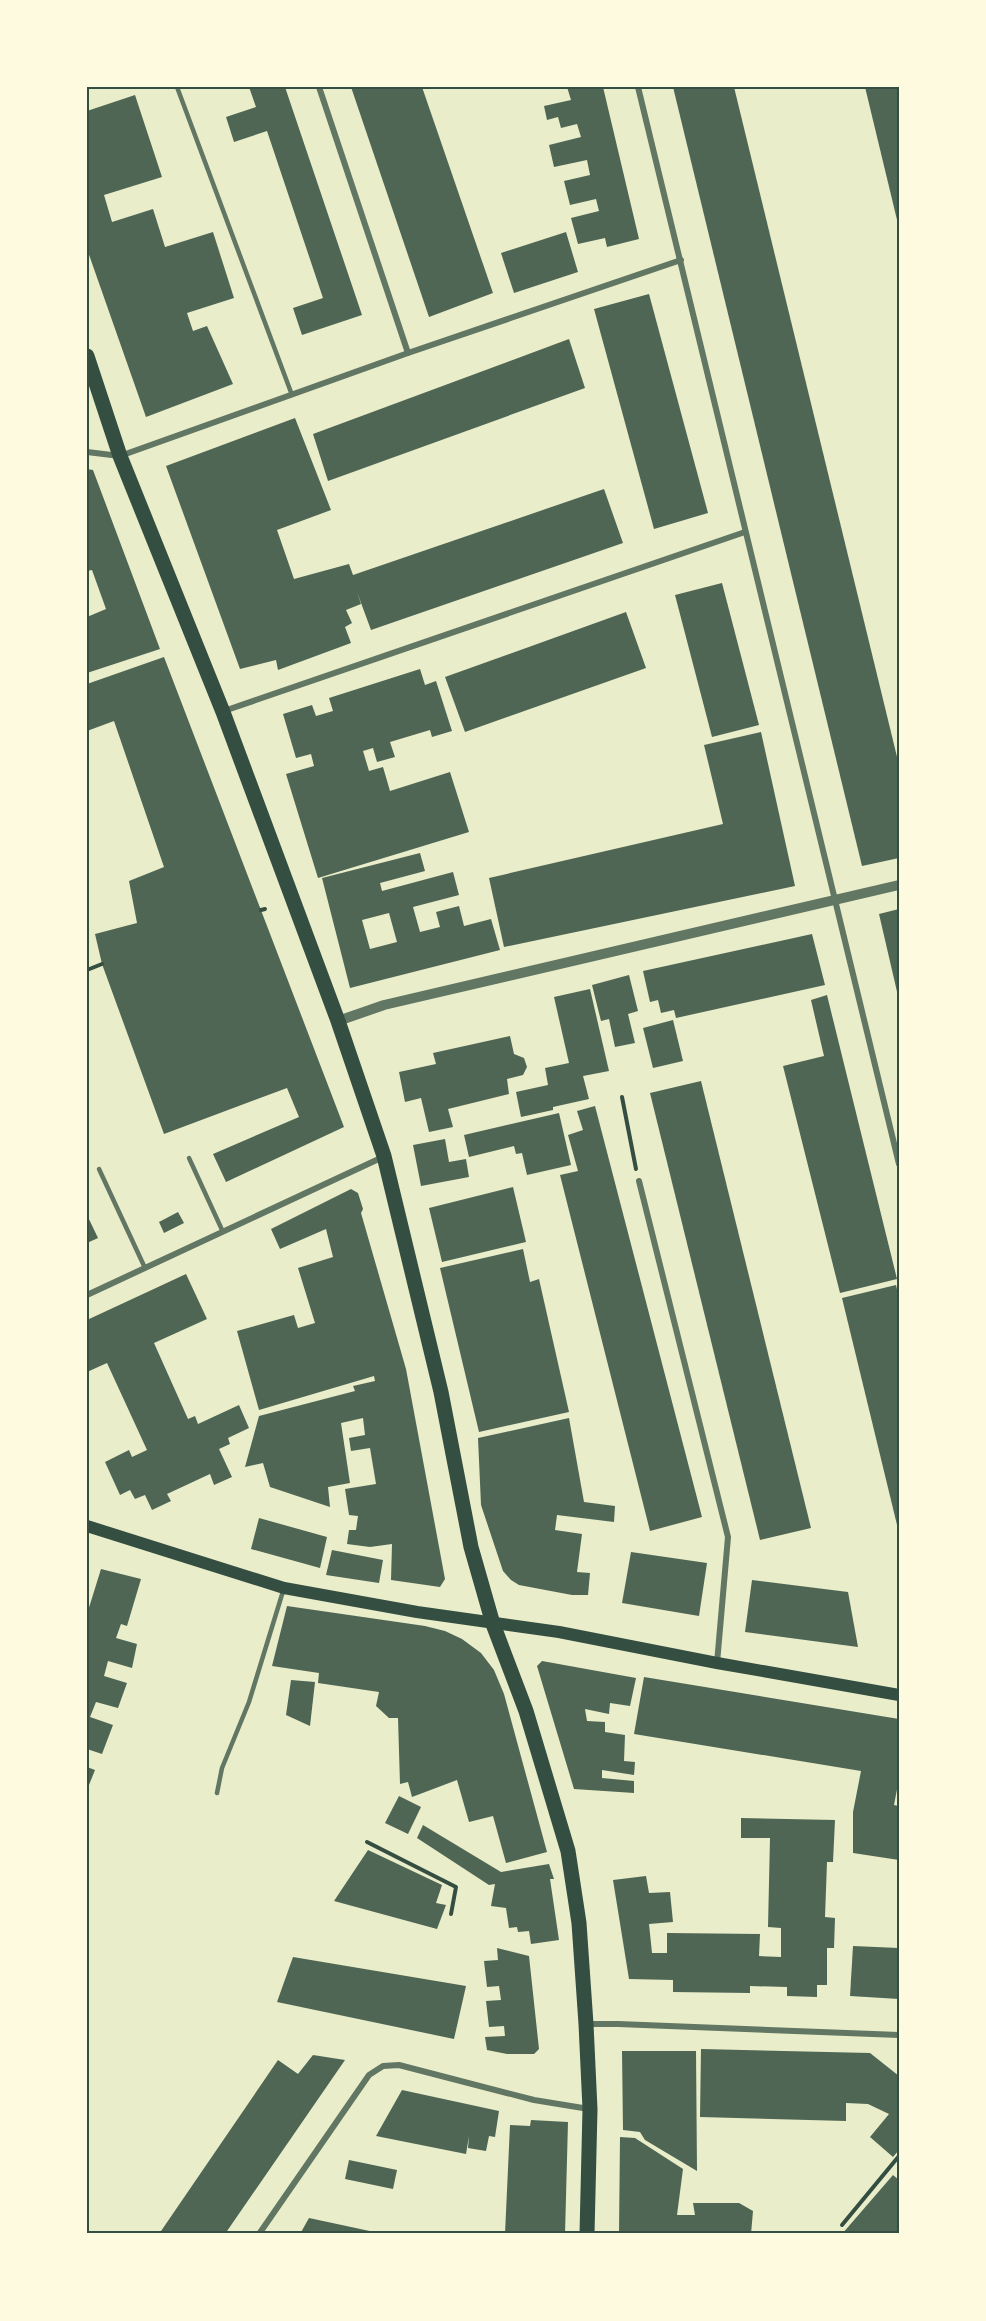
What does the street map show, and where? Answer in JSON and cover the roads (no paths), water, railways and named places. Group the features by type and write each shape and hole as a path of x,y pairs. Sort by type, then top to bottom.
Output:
{"main road":[{"path":"87,356 120,456 223,711 338,1021 384,1156 441,1392 471,1547 493,1624 526,1711 568,1851 579,1923 586,2024 590,2109 587,2234"},
{"path":"87,1526 284,1588 493,1624 560,1632 899,1695"}],"street":[{"path":"319,87 408,353"},
{"path":"638,87 899,1164"},
{"path":"87,452 120,456 408,353 681,260"},
{"path":"223,711 745,532"},
{"path":"338,1021 384,1005 899,885"},
{"path":"87,1295 384,1156"},
{"path":"639,1181 729,1537 717,1663"},
{"path":"586,2024 895,2035 899,2042"},
{"path":"259,2234 369,2075 383,2066 399,2065 534,2100 590,2109"}],"lane":[{"path":"177,87 292,395"},
{"path":"189,1158 223,1232"},
{"path":"99,1169 145,1268"},
{"path":"218,1793 222,1768 249,1701 284,1588"}]}
